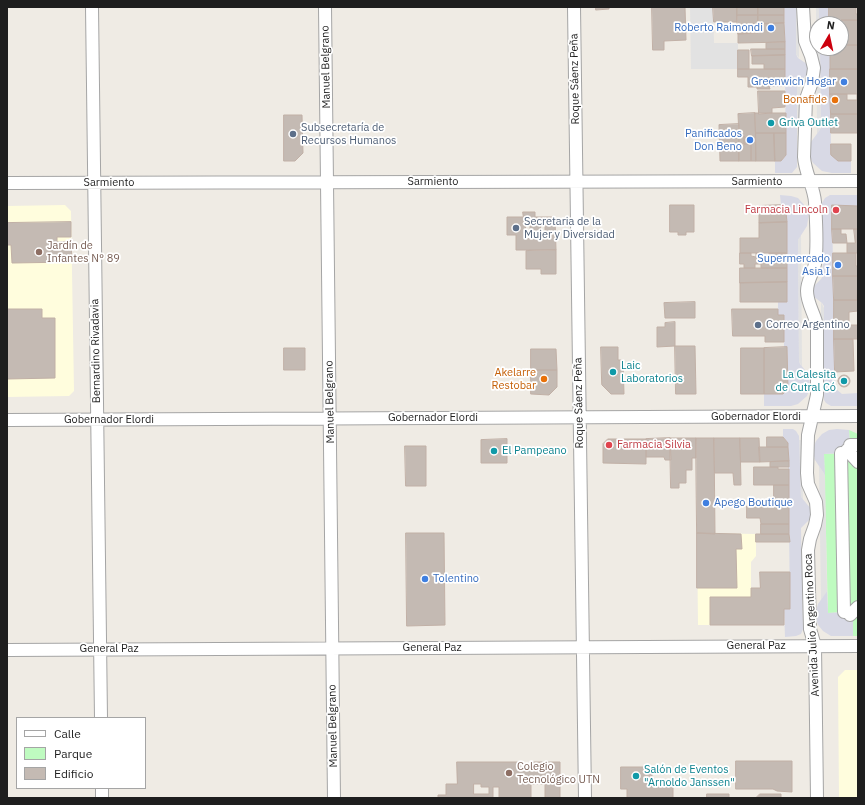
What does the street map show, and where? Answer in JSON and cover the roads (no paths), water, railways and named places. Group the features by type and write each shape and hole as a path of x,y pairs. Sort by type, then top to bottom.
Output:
{"street":[{"name":"Bernardino Rivadavia","path":"92,7 101,717"},
{"name":"Manuel Belgrano","path":"325,7 334,798"},
{"name":"Roque Sáenz Peña","path":"574,7 585,798"},
{"name":"Avenida Julio Argentino Roca","path":"803,7 805,41 814,68 812,82 806,96 804,157 815,202 816,252 814,267 808,282 807,291 808,302 815,319 817,330 817,394 808,435 807,473 809,487 816,502 817,511 816,522 808,550 810,629 815,646 817,798"},
{"name":"Sarmiento","path":"7,183 858,181"},
{"name":"Gobernador Elordi","path":"7,420 858,416"},
{"path":"849,448 858,462"},
{"path":"849,448 853,615"},
{"name":"General Paz","path":"7,650 858,646"}],"place":[{"name":"Roberto Raimondi","path":"771,28"},
{"name":"Greenwich Hogar","path":"844,82"},
{"name":"Bonafide","path":"835,100"},
{"name":"Griva Outlet","path":"771,123"},
{"name":"Subsecretaría de Recursos Humanos","path":"293,134"},
{"name":"Panificados Don Beno","path":"750,140"},
{"name":"Farmacia Lincoln","path":"836,210"},
{"name":"Secretaria de la Mujer y Diversidad","path":"516,228"},
{"name":"Jardín de Infantes N° 89","path":"39,252"},
{"name":"Supermercado Asia I","path":"838,265"},
{"name":"Correo Argentino","path":"758,325"},
{"name":"Laic Laboratorios","path":"613,372"},
{"name":"Akelarre Restobar","path":"544,379"},
{"name":"La Calesita de Cutral Có","path":"844,381"},
{"name":"Farmacia Silvia","path":"609,445"},
{"name":"El Pampeano","path":"494,451"},
{"name":"Apego Boutique","path":"706,503"},
{"name":"Tolentino","path":"425,579"},
{"name":"Colegio Tecnológico UTN","path":"509,773"},
{"name":"Salón de Eventos \"Arnoldo Janssen\"","path":"636,776"}]}
